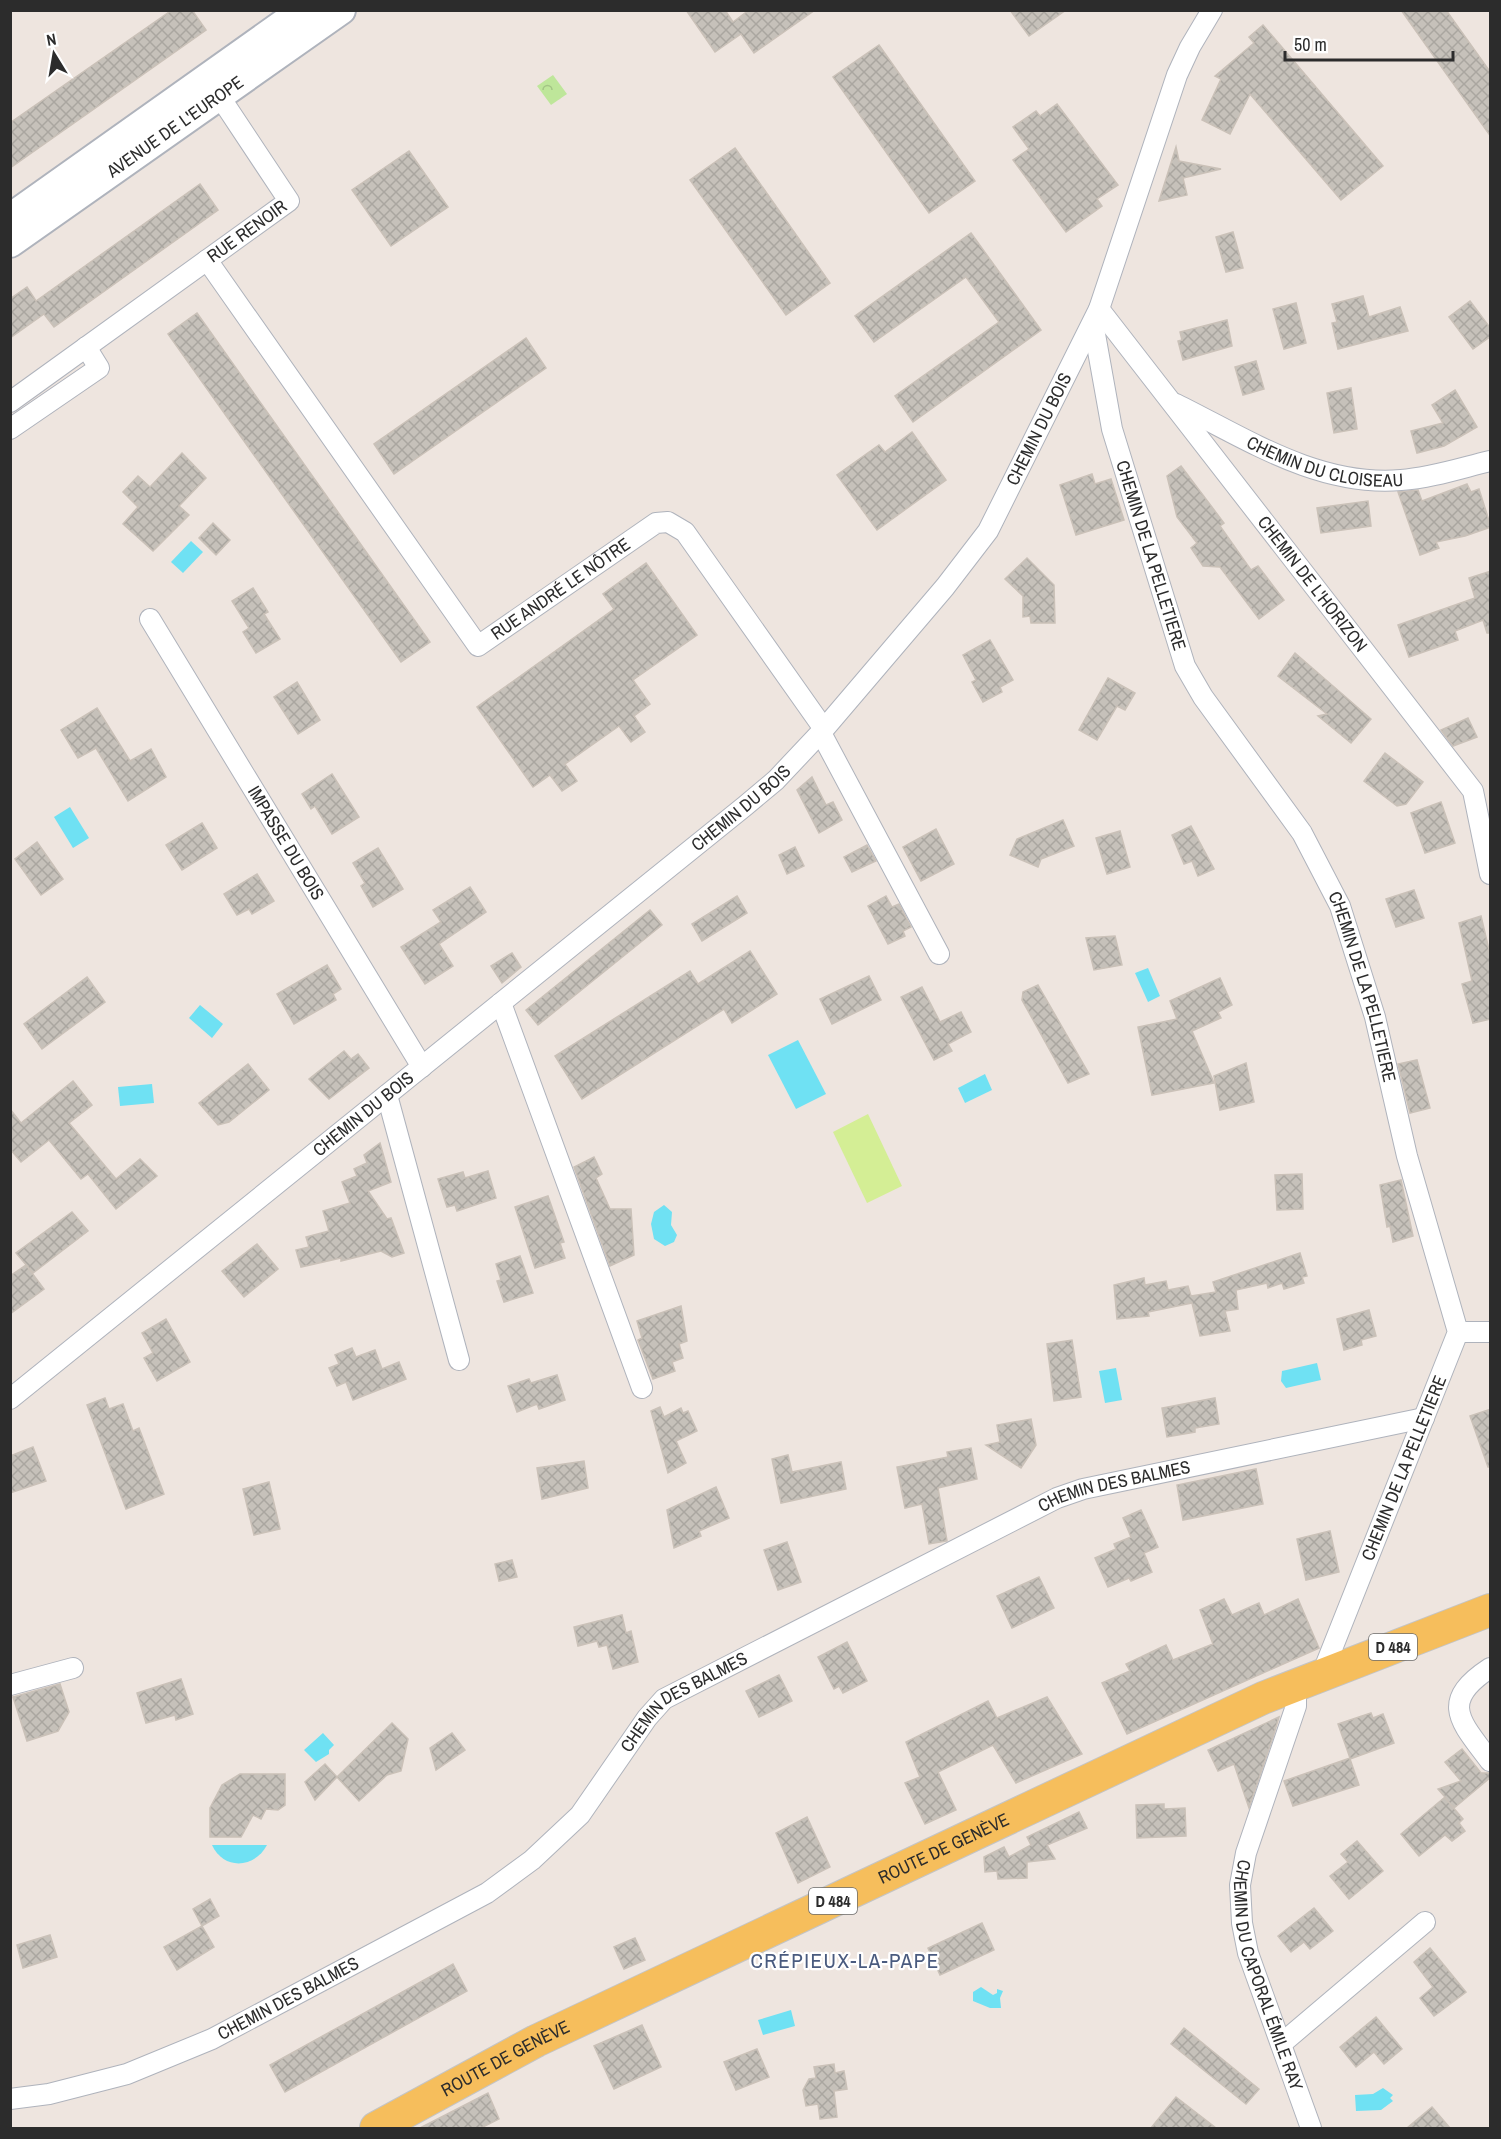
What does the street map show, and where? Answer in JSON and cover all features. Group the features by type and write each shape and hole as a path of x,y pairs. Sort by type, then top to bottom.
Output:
{"main road":[{"name":"ROUTE DE GENÈVE","path":"376,2128 546,2036 1263,1698 1491,1610"}],"street":[{"name":"AVENUE DE L'EUROPE","path":"10,243 214,87 303,10"},
{"name":"CHEMIN DU BOIS","path":"10,1399 745,806 776,780 823,731 945,587 988,531 1096,316 1177,75 1190,47 1212,10"},
{"name":"AVENUE DE L'EUROPE","path":"10,218 336,12"},
{"name":"RUE RENOIR","path":"10,402 289,201 214,87"},
{"name":"RUE ANDRÉ LE NÔTRE","path":"207,260 478,646 656,523 668,522 685,532 823,731"},
{"name":"CHEMIN DE L'HORIZON","path":"1096,316 1170,401 1473,790 1491,874"},
{"name":"CHEMIN DE LA PELLETIERE","path":"1096,316 1112,429 1185,666 1203,697 1302,833 1340,906 1375,1017 1407,1156 1458,1332 1424,1418 1309,1679"},
{"path":"10,429 99,368 86,347"},
{"name":"CHEMIN DU CLOISEAU","path":"1170,401 1296,464 1338,477 1402,480 1491,461"},
{"name":"IMPASSE DU BOIS","path":"150,619 422,1066"},
{"path":"823,731 939,954"},
{"path":"501,1003 642,1388"},
{"path":"387,1095 459,1360"},
{"path":"1458,1332 1491,1332"},
{"name":"CHEMIN DES BALMES","path":"10,2099 49,2094 127,2074 212,2039 487,1893 532,1860 580,1815 646,1718 664,1699 1057,1498 1083,1490 1424,1418"},
{"path":"10,1685 73,1668"},
{"path":"1491,1668 1478,1676 1463,1692 1460,1706 1461,1721 1491,1761"},
{"name":"CHEMIN DU CAPORAL ÉMILE RAY","path":"1309,1679 1296,1706 1246,1853 1240,1885 1242,1923 1248,1953 1311,2128"},
{"path":"1281,2044 1425,1922"}],"green space":[{"path":"553,75 567,94 551,105 537,86"},
{"path":"868,1114 902,1186 867,1203 833,1132"}],"water":[{"path":"191,541 203,552 183,573 171,562"},
{"path":"70,807 89,838 73,848 54,817"},
{"path":"1148,968 1160,996 1148,1002 1135,973"},
{"path":"200,1005 223,1024 212,1038 189,1018"},
{"path":"798,1040 826,1094 796,1109 768,1055"},
{"path":"985,1074 992,1090 965,1103 958,1088"},
{"path":"152,1084 154,1103 120,1106 118,1087"},
{"path":"664,1205 672,1212 671,1225 677,1235 674,1242 665,1246 654,1239 651,1224 654,1212"},
{"path":"1317,1363 1321,1380 1286,1388 1281,1381 1282,1371"},
{"path":"1116,1368 1122,1400 1105,1403 1099,1371"},
{"path":"323,1733 334,1745 329,1750 329,1754 316,1762 304,1750"},
{"path":"212,1845 267,1845 255,1858 240,1863 224,1859"},
{"path":"981,1987 993,1995 997,1993 997,1989 1003,1991 1000,1998 1001,2008 990,2008 973,2001 973,1992"},
{"path":"791,2010 795,2026 763,2035 758,2020"},
{"path":"1383,2088 1393,2095 1390,2098 1393,2101 1381,2110 1356,2111 1355,2095 1373,2094"}],"building":[{"path":"172,10 192,10 206,30 10,168 10,123"},
{"path":"686,10 725,10 733,22 749,10 815,10 754,53 741,34 715,52"},
{"path":"1010,10 1066,10 1029,36"},
{"path":"1401,10 1446,10 1491,73 1491,137"},
{"path":"1263,25 1383,166 1341,200 1250,94 1230,134 1202,120 1221,79 1215,76 1254,43 1249,37"},
{"path":"879,45 975,181 929,213 833,77"},
{"path":"1057,104 1118,185 1097,199 1102,206 1066,232 1013,160 1029,149 1013,127 1036,111 1040,116"},
{"path":"1176,147 1179,161 1221,169 1183,178 1187,195 1159,201"},
{"path":"735,148 830,283 786,315 690,180"},
{"path":"409,151 448,207 391,246 352,190"},
{"path":"200,184 218,210 54,327 44,314 10,338 10,299 27,287 36,301"},
{"path":"1233,232 1243,268 1226,272 1216,237"},
{"path":"971,233 1041,330 913,422 895,396 999,322 966,277 874,342 855,316"},
{"path":"1363,296 1369,317 1400,307 1408,331 1338,349 1332,323 1337,322 1332,304"},
{"path":"1470,301 1491,329 1491,336 1473,349 1449,317"},
{"path":"1296,303 1306,343 1284,349 1273,309"},
{"path":"197,313 430,642 401,662 168,334"},
{"path":"1227,320 1232,346 1183,360 1178,341 1182,340 1180,332"},
{"path":"526,338 546,368 394,474 374,444"},
{"path":"1256,361 1264,389 1243,395 1235,367"},
{"path":"1351,388 1357,429 1334,433 1327,393"},
{"path":"1455,390 1477,427 1444,446 1417,453 1411,431 1443,423 1432,405"},
{"path":"912,432 946,480 877,530 837,475 879,445 885,452"},
{"path":"182,453 206,478 179,506 189,515 153,551 123,524 138,507 123,492 138,476 150,487"},
{"path":"1181,466 1224,523 1220,526 1251,570 1258,566 1284,600 1259,619 1220,567 1203,566 1191,548 1197,543 1177,517 1167,476"},
{"path":"1092,474 1095,484 1111,479 1124,520 1076,535 1060,485"},
{"path":"1467,484 1471,492 1479,489 1491,527 1465,536 1436,542 1439,548 1420,555 1398,492 1418,490 1422,501"},
{"path":"1368,501 1371,526 1321,533 1317,508"},
{"path":"213,523 230,540 216,555 199,538"},
{"path":"1027,558 1054,585 1055,623 1031,623 1030,616 1023,617 1023,596 1005,579"},
{"path":"646,563 697,635 633,680 650,704 634,716 645,732 631,742 619,726 565,764 577,781 562,791 550,775 533,787 477,707 614,609 603,594"},
{"path":"1491,571 1491,633 1487,633 1483,620 1455,631 1458,640 1409,657 1398,625 1475,598 1469,578"},
{"path":"253,588 268,612 264,614 280,639 256,653 243,632 249,628 232,601"},
{"path":"990,640 1013,680 1000,687 1002,692 983,702 972,682 976,680 963,655"},
{"path":"1295,653 1371,719 1351,743 1318,716 1327,714 1278,676"},
{"path":"1108,678 1135,693 1125,710 1117,706 1097,740 1079,730"},
{"path":"297,682 320,720 298,734 274,697"},
{"path":"97,708 130,761 151,749 166,777 128,801 96,748 78,758 61,730"},
{"path":"1468,718 1477,737 1453,746 1441,730"},
{"path":"1385,753 1423,782 1406,804 1397,806 1364,781"},
{"path":"332,774 359,817 332,834 315,806 311,809 302,794"},
{"path":"812,777 826,805 833,802 842,820 819,833 797,790"},
{"path":"1441,802 1455,843 1425,853 1411,813"},
{"path":"1063,820 1074,846 1041,859 1038,867 1010,855 1017,839"},
{"path":"202,823 217,848 182,870 166,845"},
{"path":"1191,826 1214,869 1198,876 1192,861 1184,864 1172,835"},
{"path":"936,829 954,864 921,881 903,847"},
{"path":"1120,831 1130,867 1107,874 1096,838"},
{"path":"37,842 63,879 41,895 15,859"},
{"path":"867,845 876,861 852,872 844,857"},
{"path":"795,847 804,866 787,874 779,855"},
{"path":"378,848 403,889 373,907 361,886 365,883 353,863"},
{"path":"257,874 274,901 252,914 249,909 237,915 224,894"},
{"path":"470,887 486,912 439,944 453,966 425,984 401,947 441,922 433,910"},
{"path":"1414,890 1424,918 1396,927 1386,899"},
{"path":"737,896 747,913 702,941 692,924"},
{"path":"886,896 892,907 899,904 911,927 903,931 905,936 888,944 868,906"},
{"path":"650,910 662,925 538,1025 526,1010"},
{"path":"1481,916 1491,958 1491,1019 1473,1023 1462,984 1472,981 1459,923"},
{"path":"1115,936 1122,965 1094,970 1086,938"},
{"path":"750,951 777,994 732,1023 724,1009 582,1099 555,1056 690,971 698,984"},
{"path":"512,953 521,967 502,983 491,966"},
{"path":"327,965 341,989 333,994 336,1000 294,1024 277,994"},
{"path":"869,976 881,1000 832,1024 820,999"},
{"path":"87,977 105,1002 42,1049 24,1024"},
{"path":"1220,978 1232,1005 1218,1012 1221,1018 1192,1031 1214,1083 1152,1095 1138,1027 1177,1019 1170,1001"},
{"path":"1038,985 1089,1074 1068,1083 1022,1000 1023,992"},
{"path":"922,987 940,1022 961,1012 971,1032 948,1044 952,1051 934,1060 901,997"},
{"path":"344,1051 351,1059 358,1054 369,1068 329,1099 309,1079"},
{"path":"1417,1060 1430,1108 1410,1113 1398,1064"},
{"path":"1246,1063 1254,1102 1220,1110 1214,1076"},
{"path":"248,1064 269,1090 229,1122 218,1125 199,1103"},
{"path":"73,1081 92,1105 69,1123 116,1179 140,1159 157,1176 116,1209 88,1174 81,1179 49,1140 21,1162 10,1149 10,1109 21,1123"},
{"path":"380,1143 391,1182 368,1191 387,1219 391,1218 404,1253 392,1257 381,1251 341,1261 341,1258 301,1267 296,1250 309,1247 306,1237 329,1231 323,1211 350,1203 342,1182 357,1176 354,1169 367,1163 364,1155"},
{"path":"594,1157 602,1174 596,1178 610,1209 631,1209 634,1255 610,1266 574,1167"},
{"path":"488,1171 496,1198 457,1211 455,1205 447,1207 438,1179 463,1172 465,1178"},
{"path":"1302,1174 1303,1209 1277,1210 1275,1175"},
{"path":"1401,1180 1413,1236 1393,1242 1390,1226 1387,1227 1380,1185"},
{"path":"548,1196 564,1242 560,1243 565,1258 535,1268 515,1207"},
{"path":"72,1212 88,1231 33,1273 16,1253"},
{"path":"257,1244 278,1269 244,1297 222,1271"},
{"path":"1300,1253 1307,1276 1302,1277 1304,1283 1284,1289 1282,1283 1268,1288 1267,1283 1236,1290 1238,1309 1225,1311 1230,1331 1200,1336 1192,1303 1148,1312 1149,1316 1117,1319 1114,1285 1144,1278 1145,1285 1166,1281 1168,1290 1188,1286 1191,1296 1216,1292 1213,1282"},
{"path":"520,1256 533,1293 504,1302 497,1281 501,1280 496,1264"},
{"path":"26,1265 44,1289 10,1314 10,1276"},
{"path":"681,1306 687,1341 679,1344 683,1358 672,1362 675,1371 653,1379 638,1340 642,1338 637,1321"},
{"path":"1369,1310 1376,1336 1361,1340 1362,1345 1344,1350 1337,1319"},
{"path":"166,1319 190,1362 157,1381 144,1358 153,1353 142,1333"},
{"path":"1072,1340 1081,1397 1054,1401 1047,1344"},
{"path":"352,1348 356,1357 375,1350 382,1369 399,1362 406,1379 353,1400 346,1382 337,1386 329,1368 339,1364 335,1355"},
{"path":"557,1375 565,1400 539,1409 537,1404 517,1412 508,1386 529,1379 531,1383"},
{"path":"105,1398 109,1409 123,1404 133,1431 139,1428 164,1494 126,1509 87,1405"},
{"path":"1215,1398 1219,1424 1195,1428 1195,1432 1167,1437 1162,1408"},
{"path":"660,1407 664,1417 681,1408 683,1413 688,1411 697,1431 676,1441 686,1463 668,1473 651,1411"},
{"path":"1491,1409 1491,1467 1488,1467 1470,1416"},
{"path":"1031,1419 1036,1445 1021,1468 986,1445 1000,1442 997,1425"},
{"path":"33,1447 46,1481 10,1493 10,1456"},
{"path":"971,1448 977,1479 938,1488 947,1541 929,1544 922,1504 905,1508 897,1467 948,1457 947,1452"},
{"path":"788,1455 792,1472 841,1462 846,1489 781,1503 772,1459"},
{"path":"584,1461 588,1488 542,1499 537,1468"},
{"path":"1256,1469 1263,1504 1183,1520 1177,1485"},
{"path":"269,1482 280,1529 254,1535 243,1489"},
{"path":"716,1487 729,1518 699,1531 701,1536 674,1548 667,1510"},
{"path":"1141,1510 1158,1547 1144,1553 1152,1572 1108,1587 1095,1558 1116,1549 1114,1544 1131,1537 1123,1518"},
{"path":"1330,1531 1339,1572 1306,1580 1297,1539"},
{"path":"787,1542 801,1582 778,1590 764,1550"},
{"path":"512,1560 517,1577 499,1581 495,1564"},
{"path":"1039,1577 1054,1608 1012,1628 997,1596"},
{"path":"1224,1599 1232,1615 1259,1603 1264,1615 1298,1599 1319,1648 1127,1734 1102,1683 1130,1671 1126,1664 1166,1645 1173,1660 1213,1644 1200,1610"},
{"path":"622,1615 626,1633 631,1631 638,1662 613,1669 607,1645 599,1647 597,1641 578,1646 574,1627"},
{"path":"847,1642 867,1681 843,1693 839,1686 834,1689 818,1657"},
{"path":"779,1675 792,1701 759,1717 746,1691"},
{"path":"181,1679 193,1714 176,1720 175,1715 146,1723 137,1693"},
{"path":"60,1684 69,1712 58,1731 27,1741 13,1697"},
{"path":"1047,1697 1082,1754 1016,1783 993,1745 938,1772 956,1810 925,1824 905,1783 920,1777 906,1742 988,1701 997,1718"},
{"path":"1371,1713 1373,1718 1383,1714 1394,1743 1350,1759 1359,1785 1293,1806 1284,1781 1350,1758 1338,1724"},
{"path":"1279,1717 1249,1808 1234,1764 1218,1771 1208,1750"},
{"path":"392,1723 408,1739 401,1771 387,1775 359,1801 337,1777"},
{"path":"452,1733 465,1750 436,1770 430,1748"},
{"path":"1462,1749 1481,1773 1491,1773 1491,1777 1454,1808 1445,1798 1463,1819 1459,1823 1465,1831 1452,1841 1445,1835 1419,1856 1401,1834 1445,1797 1438,1789 1461,1781 1445,1762"},
{"path":"325,1764 337,1777 315,1800 305,1782"},
{"path":"240,1774 285,1774 285,1805 278,1810 266,1809 261,1819 253,1815 241,1837 210,1837 210,1808 222,1785"},
{"path":"1164,1804 1164,1809 1185,1808 1186,1836 1137,1838 1136,1805"},
{"path":"1079,1812 1087,1828 1047,1845 1055,1859 1027,1862 1027,1878 998,1879 997,1871 985,1872 984,1857 1004,1847 1009,1857 1031,1845 1027,1837"},
{"path":"807,1817 830,1867 798,1883 776,1833"},
{"path":"1357,1841 1383,1871 1349,1899 1330,1876 1348,1862 1341,1854"},
{"path":"210,1899 219,1916 202,1926 193,1909"},
{"path":"1314,1908 1333,1931 1310,1949 1304,1942 1291,1952 1278,1936"},
{"path":"982,1923 994,1950 940,1975 928,1948"},
{"path":"202,1926 214,1947 177,1970 164,1947"},
{"path":"50,1935 57,1957 23,1968 17,1945"},
{"path":"635,1938 645,1960 624,1969 614,1947"},
{"path":"1430,1948 1466,1992 1434,2016 1420,1998 1433,1987 1414,1962"},
{"path":"453,1964 467,1991 285,2092 270,2065"},
{"path":"1376,2017 1402,2049 1384,2064 1374,2052 1356,2067 1340,2047"},
{"path":"642,2025 661,2067 614,2089 594,2046"},
{"path":"1184,2028 1259,2089 1246,2104 1171,2044"},
{"path":"757,2049 769,2077 736,2090 724,2062"},
{"path":"834,2064 835,2073 844,2071 847,2089 834,2091 837,2117 820,2119 818,2104 806,2106 803,2090 809,2079 816,2078 814,2067"},
{"path":"488,2093 499,2119 481,2128 420,2128"},
{"path":"1176,2097 1216,2128 1151,2128"},
{"path":"1432,2107 1450,2128 1407,2128"}],"district":[{"name":"CRÉPIEUX-LA-PAPE","path":"845,1961"}]}
